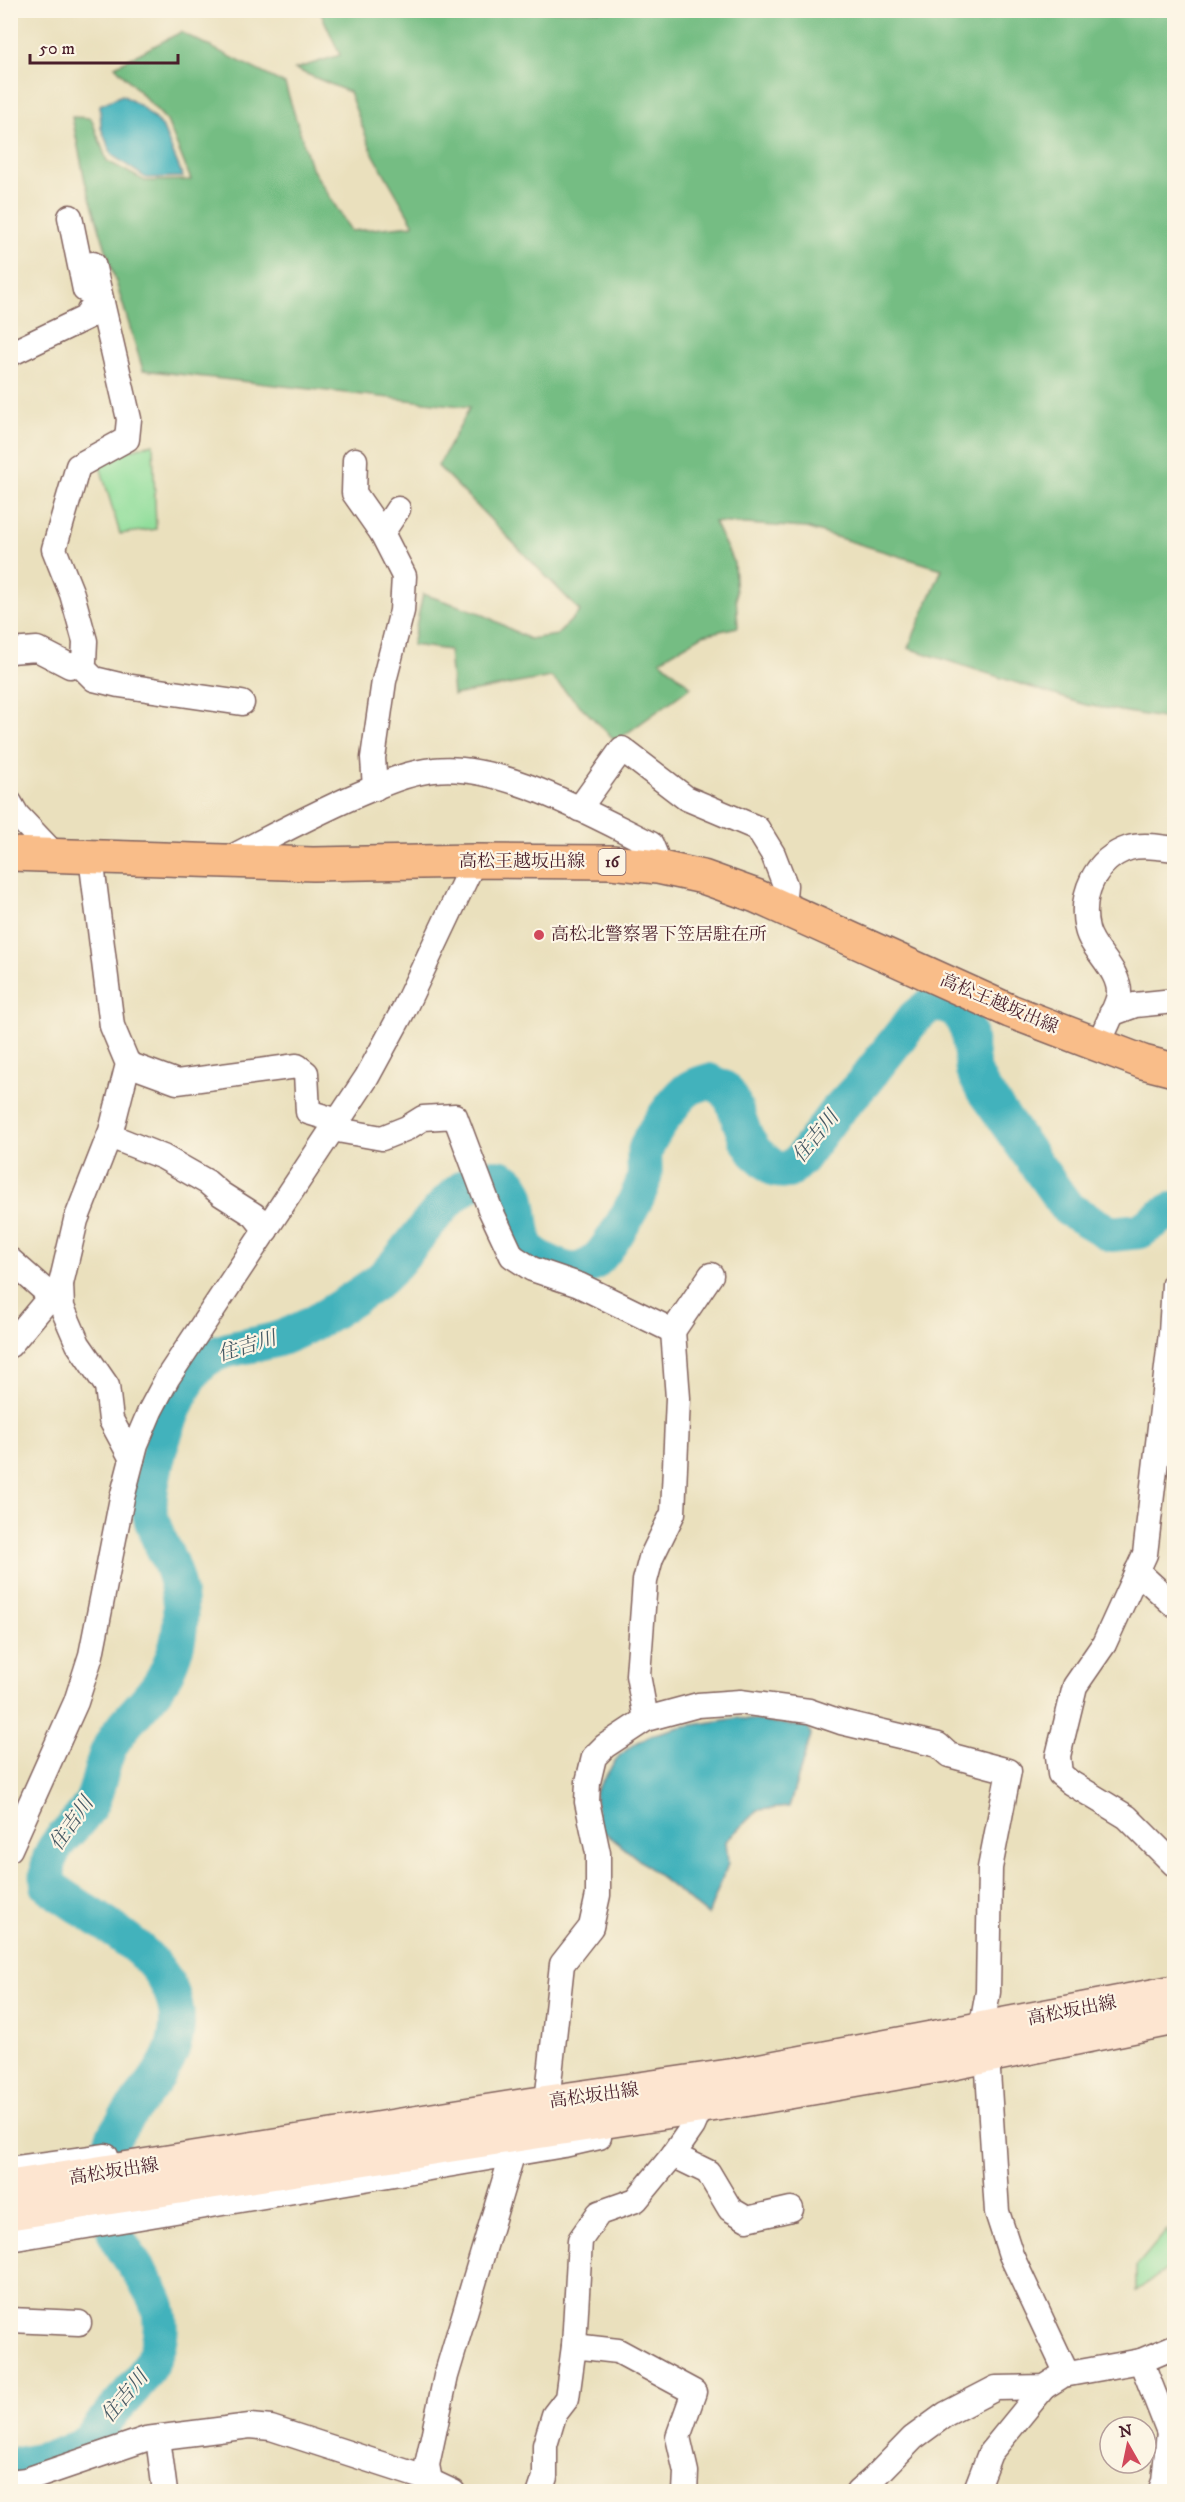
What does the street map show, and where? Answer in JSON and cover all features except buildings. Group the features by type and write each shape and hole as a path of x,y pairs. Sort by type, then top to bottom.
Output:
{"main road":[{"name":"高松王越坂出線","path":"10,854 313,864 474,861 611,862 661,868 703,877 756,896 1010,1011 1143,1062 1174,1070"},
{"name":"高松坂出線","path":"987,2042 1174,1992"},
{"name":"高松坂出線","path":"10,2213 177,2175 537,2104 706,2093 987,2042 1174,2018"},
{"name":"高松坂出線","path":"10,2187 177,2175 631,2117 706,2093"}],"street":[{"path":"10,651 37,649 70,666 84,662 85,640 72,594 54,549 78,466 127,439 129,419 96,307 77,260 70,217"},
{"path":"10,354 87,317 96,307 93,264"},
{"path":"355,460 354,493 382,533 404,576 402,611 382,692 374,758 375,788"},
{"path":"382,533 398,509"},
{"path":"79,664 94,679 242,703"},
{"path":"579,809 622,749 686,798 757,828 773,854 785,885 783,908"},
{"path":"224,861 334,804 398,778 435,769 468,771 514,780 651,843 661,868"},
{"path":"10,803 17,815 56,856"},
{"path":"1098,1045 1119,994 1116,980 1087,930 1085,903 1091,878 1107,859 1130,848 1174,849"},
{"path":"10,1345 56,1290 76,1220 110,1136 128,1064 112,1026 91,857"},
{"path":"12,1840 76,1702 91,1655 132,1459 150,1411 168,1377 367,1077 404,1009 474,861"},
{"path":"1111,1014 1135,1005 1174,1001"},
{"path":"128,1064 177,1082 297,1066 306,1073 308,1112 335,1125 382,1138 407,1128 423,1118 455,1116 490,1209 512,1256 532,1269 579,1285 673,1331"},
{"path":"1174,1070 1174,1078"},
{"path":"110,1136 163,1157 207,1182 220,1194 254,1215 266,1230"},
{"path":"10,1260 56,1290 78,1344 107,1386 111,1420 132,1459"},
{"path":"646,1719 638,1675 645,1581 651,1558 673,1513 678,1398 673,1331 711,1275"},
{"path":"1174,1284 1171,1353 1145,1554 1104,1644 1075,1686 1058,1756 1060,1774 1127,1817 1174,1864"},
{"path":"1137,1571 1174,1605"},
{"path":"10,2169 502,2103 537,2104 562,1964 591,1927 598,1895 598,1853 587,1802 588,1782 594,1757 605,1746 646,1719 698,1705 730,1703 809,1711 841,1722 938,1744 949,1755 1009,1771 990,1868 988,1992 984,2014 997,2212 1011,2255 1067,2374"},
{"path":"540,2492 545,2477 545,2445 555,2415 567,2398 574,2346 580,2240 598,2212 636,2200 673,2155 693,2126 706,2093"},
{"path":"10,2239 602,2136 631,2117"},
{"path":"429,2486 427,2465 446,2376 513,2152"},
{"path":"673,2155 708,2172 730,2209 747,2219 791,2209"},
{"path":"10,2320 79,2323"},
{"path":"574,2346 618,2351 694,2392 678,2437 686,2472 686,2492"},
{"path":"975,2492 990,2453 1044,2387 1067,2374 1141,2361 1174,2346"},
{"path":"1141,2361 1172,2433 1160,2492"},
{"path":"858,2492 913,2438 946,2414 996,2388 1044,2387"},
{"path":"10,2482 26,2480 146,2439 250,2426 271,2428 429,2486 453,2492"},
{"path":"158,2438 165,2492"}],"green space":[{"path":"320,11 1174,11 1174,720 1086,705 908,648 942,569 806,528 714,522 734,563 738,627 703,635 660,660 691,687 616,741 551,677 453,695 449,650 412,645 423,594 480,613 529,639 557,635 580,611 438,466 470,407 143,370 85,181 72,117 91,118 107,161 145,181 191,180 167,121 115,66 181,32 285,84 311,167 351,231 414,225 372,152 349,92 295,69 340,55"},
{"path":"153,444 156,529 120,534 99,463 122,452"},
{"path":"1167,2230 1172,2249 1174,2247 1174,2264 1136,2291 1136,2267"}],"water":[{"path":"122,95 141,106 162,126 183,177 146,178 112,155 101,128 100,105"},
{"path":"737,1718 808,1727 811,1735 789,1807 758,1810 726,1841 728,1864 708,1915 598,1827 595,1792 619,1756 651,1735 680,1727"}],"waterway":[{"name":"住吉川","path":"10,2467 60,2455 87,2441 143,2376 151,2364 160,2337 161,2323 155,2298 115,2233 109,2180 109,2151 120,2126 156,2080 171,2052 176,2037 175,2004 168,1984 156,1966 122,1936 48,1885 48,1870 54,1849 89,1807 105,1758 113,1742 125,1724 160,1683 177,1644 180,1624 179,1593 171,1566 152,1521 150,1498 158,1456 174,1408 184,1387 205,1360 232,1349 281,1338 329,1314 386,1274 453,1196 467,1185 481,1179 497,1177 508,1182 514,1190 524,1239 535,1255 567,1269 575,1270 588,1266 607,1248 636,1198 644,1178 644,1158 647,1145 657,1127 684,1092 699,1084 709,1081 725,1089 732,1100 746,1138 755,1152 776,1170 788,1171 801,1159 835,1113 863,1083 915,1017 929,1006 943,1004 958,1011 968,1031 973,1070 982,1088 1068,1209 1111,1234 1140,1231 1174,1210"}],"place":[{"name":"高松北警察署下笠居駐在所","path":"539,935"}]}
